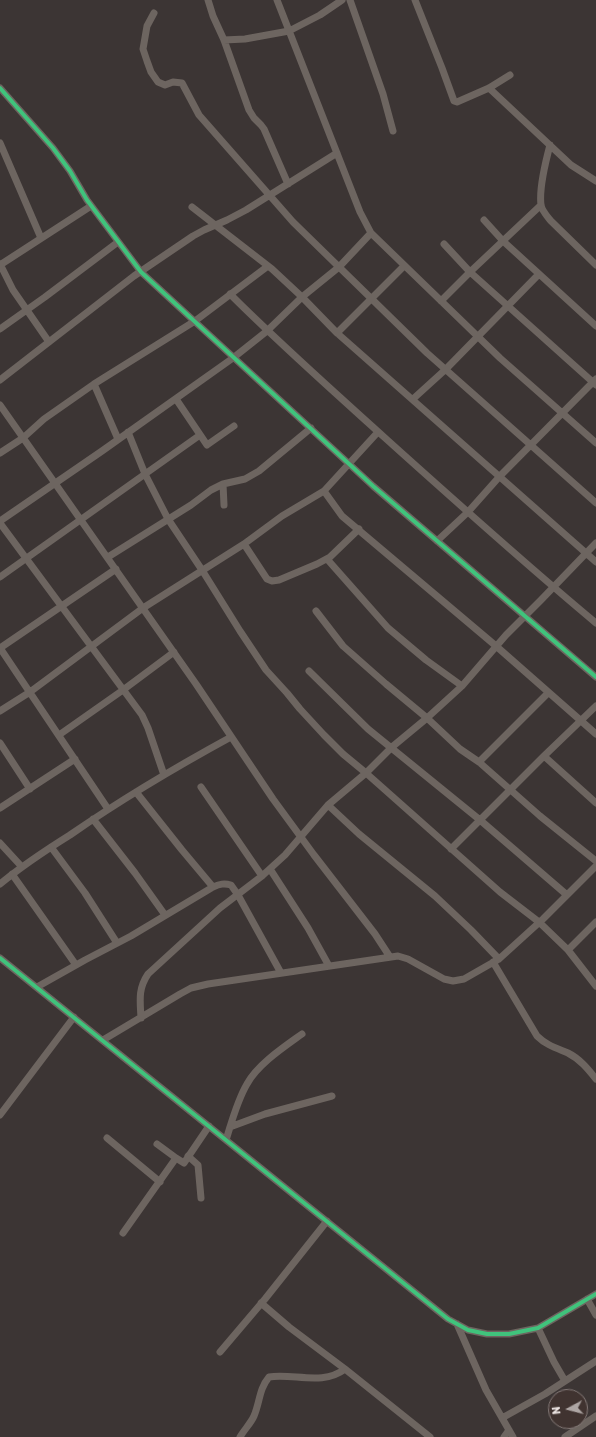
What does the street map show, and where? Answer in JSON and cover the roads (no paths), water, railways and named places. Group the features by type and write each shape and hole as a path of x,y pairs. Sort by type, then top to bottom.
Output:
{"street":[{"path":"208,0 249,110 264,129 288,184"},
{"path":"277,0 360,212 371,233 500,358 596,443"},
{"path":"224,40 289,31 320,15 342,0"},
{"path":"350,0 383,94 394,131"},
{"path":"415,0 454,101 457,102 490,88 510,75"},
{"path":"154,13 147,26 143,49 151,72 158,82 165,85 173,82 182,84 199,115 292,222 446,369 596,503"},
{"path":"0,88 53,148 70,171 91,206 141,272 349,464 596,678"},
{"path":"490,88 550,146 572,165 596,181"},
{"path":"0,143 41,238"},
{"path":"550,146 544,170 541,205 545,214 551,221 596,265"},
{"path":"0,380 141,272 193,236 214,225 228,220 337,153"},
{"path":"441,301 541,205"},
{"path":"49,342 26,311 0,265 91,206"},
{"path":"192,207 268,266 302,297 337,333 596,562"},
{"path":"484,220 503,241 596,326"},
{"path":"164,775 142,715 0,522 233,358 267,331 302,297 339,267 371,233"},
{"path":"0,329 118,242"},
{"path":"437,541 468,512 500,476 595,382 470,272 444,244"},
{"path":"0,453 23,438 44,419 94,384 195,321 268,266"},
{"path":"337,333 404,266"},
{"path":"413,399 446,369 539,274"},
{"path":"230,294 267,331 378,432 596,623"},
{"path":"94,384 118,439"},
{"path":"176,399 207,445 234,426"},
{"path":"0,405 174,652 301,837 375,934 390,957"},
{"path":"108,558 211,490 223,484 245,479 259,471 311,428"},
{"path":"128,432 145,474 168,519 266,670 288,693 300,709 343,754 500,892 539,922 568,950 596,986"},
{"path":"0,711 30,692 143,608 244,544 282,516 324,491 378,432"},
{"path":"0,577 200,436"},
{"path":"223,484 224,505"},
{"path":"324,491 342,516 496,646 596,734"},
{"path":"244,544 267,579 272,581 279,580 326,559 339,549 359,529"},
{"path":"141,1018 140,1001 142,983 148,974 220,908 270,869 285,855 328,806 366,773 392,747 462,686 506,635 596,543"},
{"path":"326,559 388,628 426,660 462,686"},
{"path":"108,809 76,759 0,648 116,569"},
{"path":"316,611 343,646 460,748 479,762 510,790 596,860"},
{"path":"59,735 174,652"},
{"path":"309,671 368,729 480,820 567,895"},
{"path":"479,762 548,693"},
{"path":"451,849 596,706"},
{"path":"0,884 50,847 108,809 231,737"},
{"path":"0,743 30,789"},
{"path":"544,756 596,803"},
{"path":"0,808 76,759"},
{"path":"201,787 262,876"},
{"path":"136,792 213,887"},
{"path":"328,806 364,838 435,896 471,930 496,960 537,1036 543,1042 568,1053 579,1060 596,1079"},
{"path":"93,819 165,915"},
{"path":"0,843 22,867"},
{"path":"50,847 85,893 117,943"},
{"path":"103,1040 191,988 208,984 398,956 408,959 444,979 453,981 464,979 496,960 539,922 596,866"},
{"path":"270,869 308,928 329,966"},
{"path":"12,874 76,965"},
{"path":"37,987 117,943 213,887 226,883 232,885 281,973"},
{"path":"568,950 596,922"},
{"path":"0,958 448,1319 468,1330 487,1334 509,1334 538,1328 596,1294"},
{"path":"0,1116 74,1017"},
{"path":"226,1140 247,1083 266,1061 302,1034"},
{"path":"230,1126 265,1114 332,1096"},
{"path":"157,1144 184,1163 209,1126"},
{"path":"107,1138 160,1182"},
{"path":"188,1156 198,1164 201,1198"},
{"path":"123,1233 176,1158"},
{"path":"220,1352 261,1304 327,1221"},
{"path":"587,1299 596,1315"},
{"path":"261,1304 288,1327 345,1369 430,1437"},
{"path":"457,1324 486,1390 511,1434 504,1437"},
{"path":"538,1328 565,1381"},
{"path":"502,1418 596,1361"},
{"path":"240,1437 253,1418 259,1403 261,1390 269,1377 293,1376 305,1379 322,1378 340,1373 345,1369"},
{"path":"565,1437 596,1416"}]}
